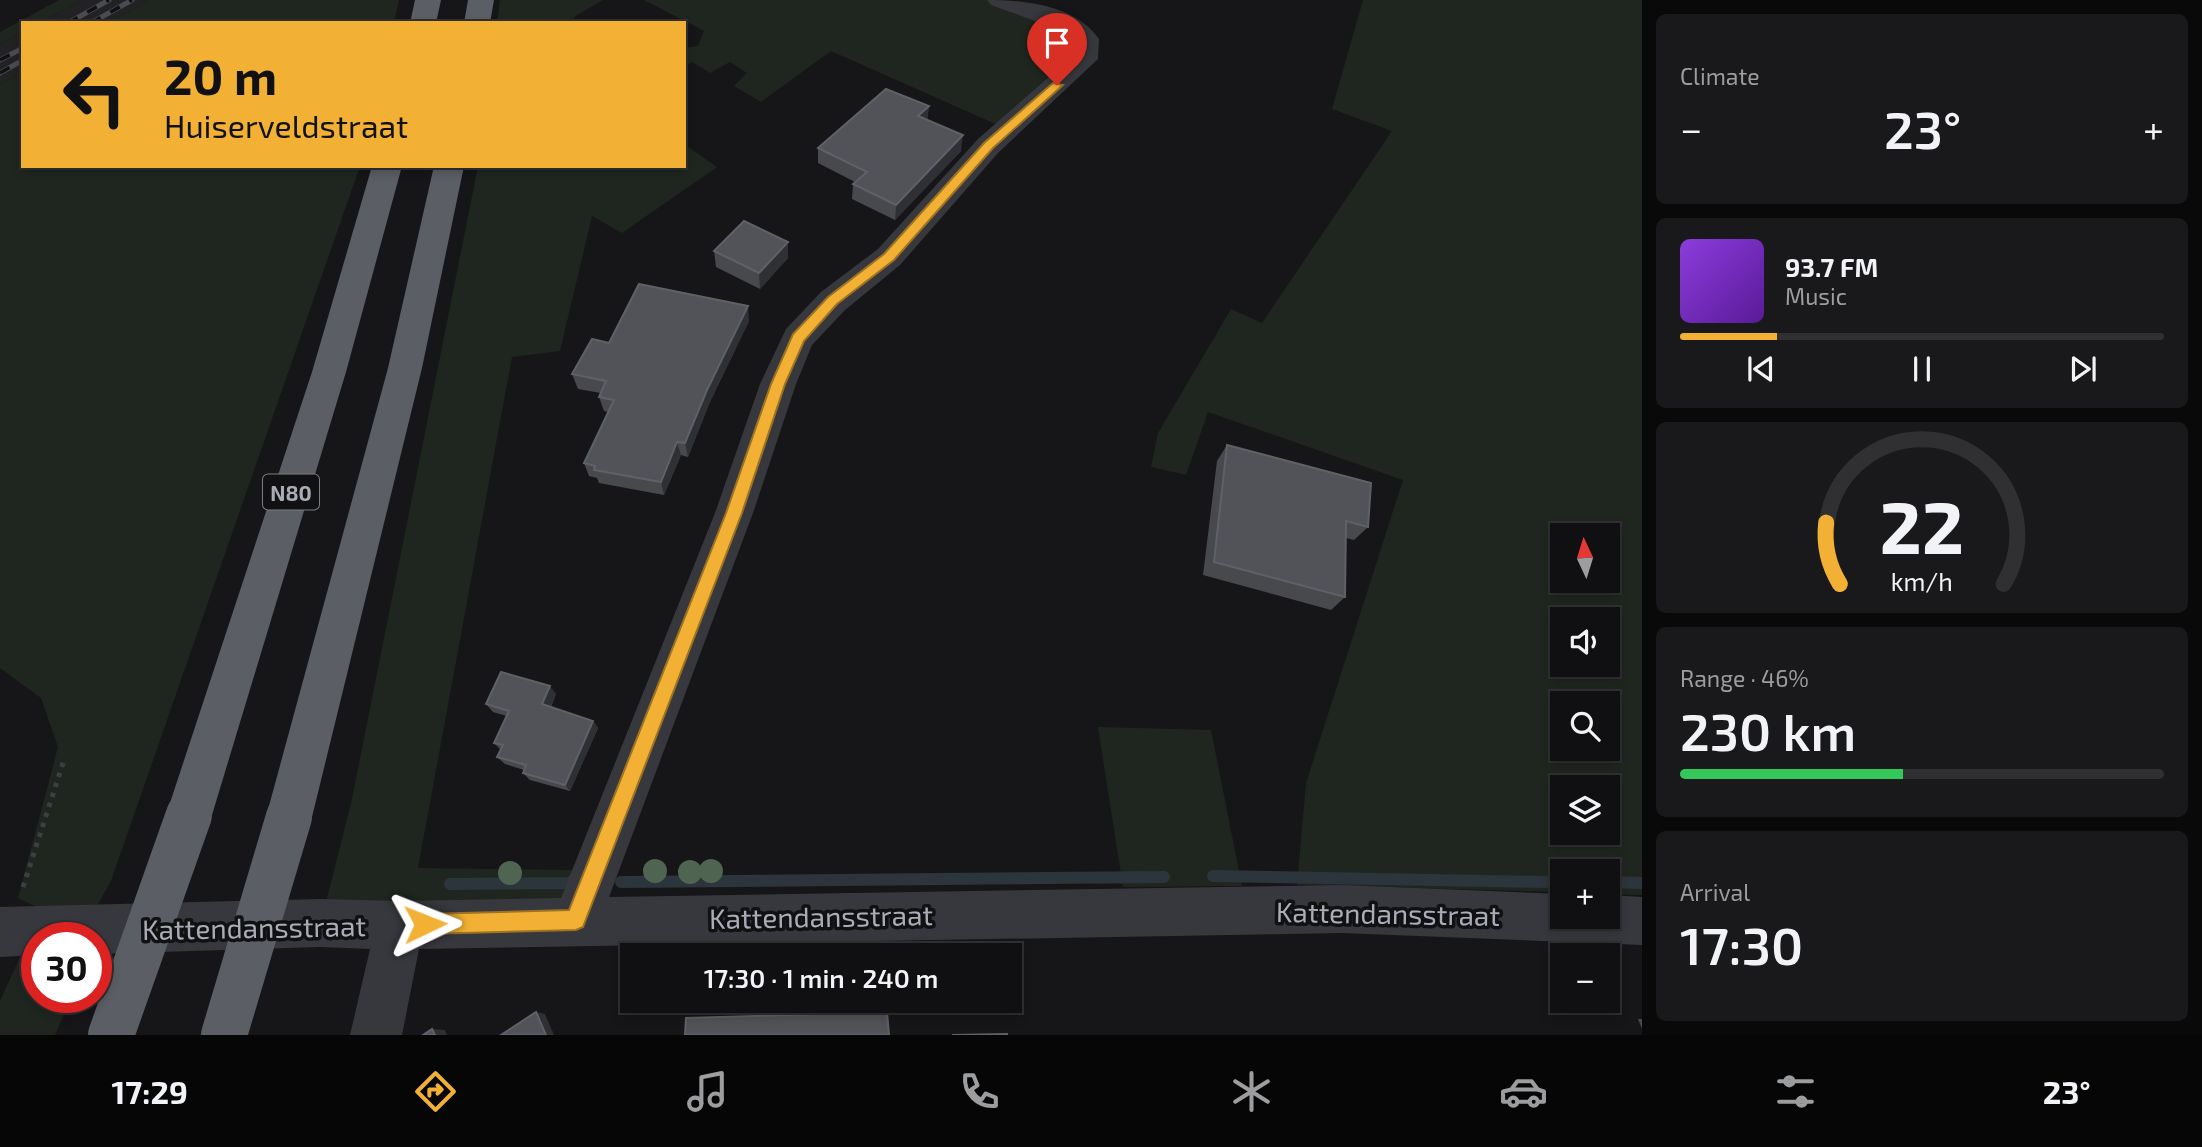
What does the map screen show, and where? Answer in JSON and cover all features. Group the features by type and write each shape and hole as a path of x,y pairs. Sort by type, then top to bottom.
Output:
{"highway":[{"path":"423,21 428,0"},
{"path":"477,21 481,0"},
{"name":"N80","path":"111,1035 188,815 329,372 386,168"},
{"path":"224,1035 289,817 405,368 449,168"}],"street":[{"path":"576,920 734,513 778,384 798,338 833,301 889,257 988,146 1085,59 1086,39 1072,25 1000,0"},
{"name":"Kattendansstraat","path":"3,932 320,923 400,925 1342,909 1642,921"},
{"path":"376,1035 400,925"}],"path":[{"path":"3,932 65,757"}],"shaded area":[{"path":"59,0 82,0 44,21 21,21 21,33 0,44 0,32"},
{"path":"82,0 149,0 112,21 44,21"},
{"path":"149,0 399,0 394,21 112,21"},
{"path":"500,0 603,0 574,17 574,21 497,21"},
{"path":"644,0 987,0 1065,27 1079,52 1000,126 831,51 761,102 734,86 747,73 730,62 710,73 692,62 686,66 686,48 698,46 704,31"},
{"path":"1363,0 1642,0 1642,895 1620,894 1620,859 1550,859 1550,892 1297,885 1306,783 1403,480 1208,412 1186,475 1151,467 1158,433 1231,309 1262,323 1392,131 1332,109"},
{"path":"21,33 21,73 0,85 0,44"},
{"path":"21,73 21,168 359,168 111,881 97,906 41,909 18,898 58,747 41,698 0,668 0,85"},
{"path":"686,145 717,167 622,233 592,216 560,351 512,357 418,868 577,870 565,899 324,910 352,799 478,168 686,168"},
{"path":"1098,727 1211,730 1242,886 1123,887"},
{"path":"21,957 21,1013 65,1013 55,1035 0,1035 0,1001"}],"building":[{"path":"886,89 929,106 918,116 963,135 896,205 853,184 867,172 818,148"},
{"path":"744,221 788,242 759,273 714,251"},
{"path":"639,284 748,306 707,390 685,443 677,442 661,482 594,470 595,466 584,463 614,400 599,397 606,381 572,374 592,339 609,343"},
{"path":"1227,445 1371,483 1368,527 1346,521 1345,597 1214,562"},
{"path":"501,672 550,686 542,704 593,721 565,785 523,773 526,765 497,757 503,745 494,743 509,711 486,704"},
{"path":"536,1012 546,1035 501,1035"},
{"path":"887,1013 889,1035 685,1035 686,1018"},
{"path":"432,1029 435,1035 423,1035"}],"waterway":[{"path":"450,884 570,883 578,876"},
{"path":"1213,876 1545,882"},
{"path":"621,882 1164,877"},
{"path":"1620,882 1642,883"}],"railway":[{"path":"72,21 109,0"},
{"path":"95,21 132,0"},
{"path":"0,60 21,49"},
{"path":"0,73 21,61"}],"route":[{"path":"425,924 576,920 734,513 778,384 798,338 833,301 889,257 988,146 1057,85"}]}
